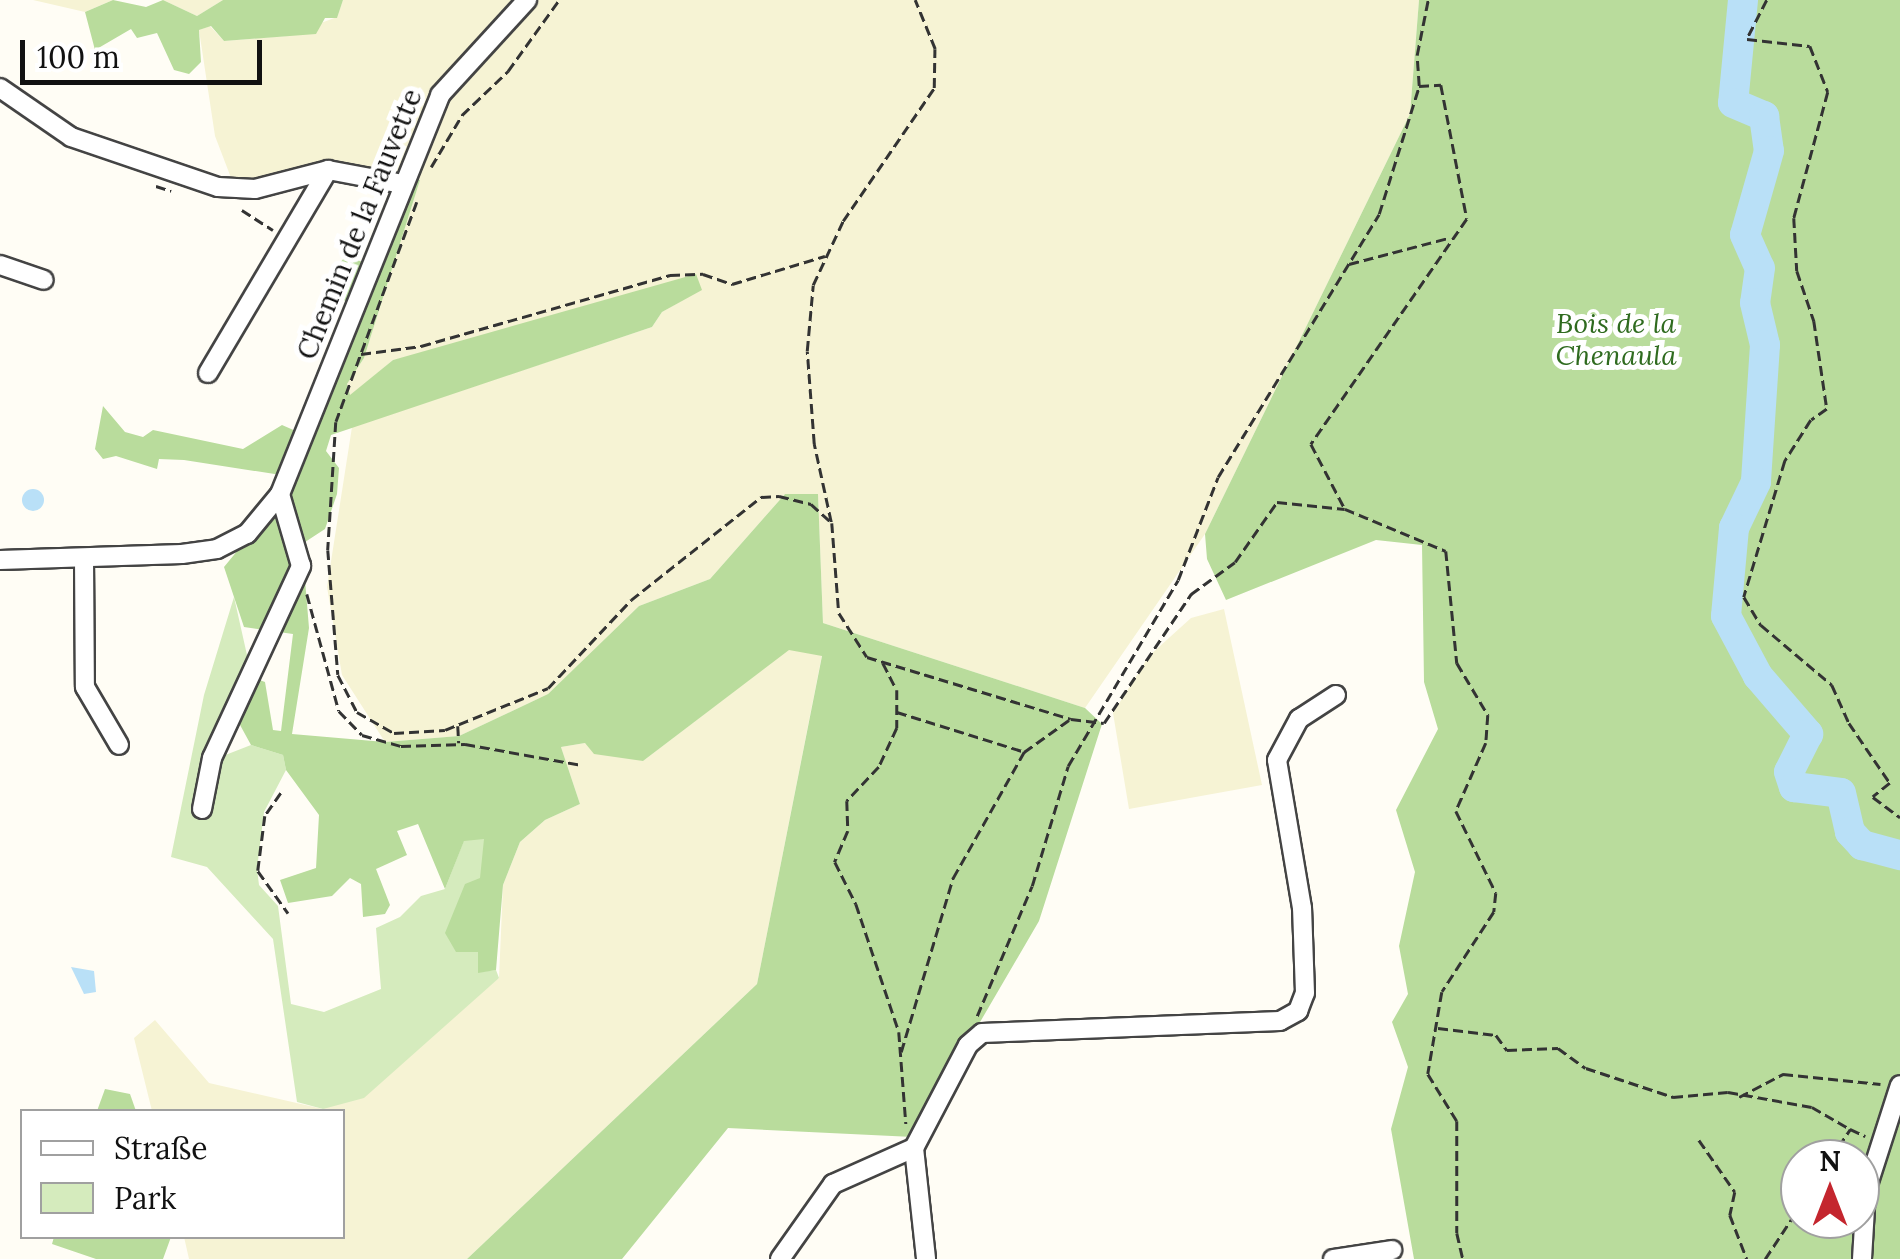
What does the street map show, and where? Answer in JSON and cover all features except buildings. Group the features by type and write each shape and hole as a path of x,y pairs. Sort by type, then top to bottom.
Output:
{"street":[{"name":"Chemin de la Fauvette","path":"0,560 216,550 247,534 280,494 402,184 451,76 527,0"},
{"path":"0,88 71,137 218,187 255,190 328,170 402,184"},
{"path":"208,373 328,170"},
{"path":"0,265 44,280"},
{"path":"202,809 212,758 301,566 280,494"},
{"path":"84,558 86,687 119,745"},
{"path":"926,1259 914,1148 968,1046 982,1033 1280,1021 1298,1011 1305,993 1302,908 1277,760 1298,720 1336,695"},
{"path":"1879,1139 1900,1086"},
{"path":"780,1259 834,1184 914,1148"},
{"path":"1332,1259 1392,1250"}],"path":[{"path":"425,178 462,115 508,71 559,0"},
{"path":"915,0 935,49 934,88 826,256 813,285 807,351 814,444 832,524 839,614 867,656 1070,719 1104,723 1190,594 1235,562 1278,502 1345,509 1446,551 1458,663 1488,715 1486,743 1456,811 1496,893 1494,912 1442,992 1428,1074 1457,1120 1463,1259"},
{"path":"982,1033 977,1015 1032,886 1068,766 1178,580 1218,477 1378,214 1420,86 1417,56 1428,0"},
{"path":"1767,0 1747,39 1810,46 1828,92 1794,218 1797,271 1814,321 1828,409 1811,420 1786,461 1744,597 1760,626 1832,685 1849,724 1890,783 1874,797 1898,816"},
{"path":"1345,509 1311,444 1452,237 1468,220 1459,159 1441,85 1420,86"},
{"path":"420,194 336,422 328,567 338,675 370,724 394,733 458,725 548,688 631,600 761,497 811,504 832,524"},
{"path":"242,210 287,238"},
{"path":"1348,264 1452,237"},
{"path":"361,354 421,346 670,275 703,274 732,284 826,256"},
{"path":"301,566 339,712 362,735 388,743 460,744 582,765"},
{"path":"882,662 896,690 897,728 879,767 846,801 848,831 835,862 888,996 914,1148"},
{"path":"897,712 1024,752"},
{"path":"900,1056 954,878 1024,752 1070,719"},
{"path":"458,725 460,744"},
{"path":"281,793 265,816 258,870 288,913"},
{"path":"1436,1028 1496,1035 1507,1050 1558,1048 1586,1068 1674,1097 1728,1092 1738,1098 1812,1107 1872,1139"},
{"path":"1738,1098 1783,1074 1900,1086"},
{"path":"1843,1139 1850,1129"},
{"path":"1699,1140 1735,1192 1730,1216 1747,1259"},
{"path":"1765,1259 1780,1236"}],"shaded area":[{"path":"33,0 113,0 85,12"},
{"path":"163,0 223,0 197,16"},
{"path":"343,0 1419,0 1410,114 1205,534 1085,708 823,623 818,495 785,494 710,579 639,606 548,694 459,736 385,742 342,675 327,587 352,427 652,327 662,312 702,289 393,360 350,396 347,384 364,358 420,180 322,163 233,183 215,136 199,30 210,26 224,41 286,36 337,17"},
{"path":"1224,609 1262,785 1129,809 1113,713 1149,656 1191,618"},
{"path":"789,649 822,655 757,984 467,1259 189,1259 184,1239 345,1239 345,1109 323,1109 499,978 503,885 520,842 545,820 580,804 561,747 585,743 643,761"},
{"path":"155,1020 209,1083 323,1109 152,1109 134,1038"}],"green space":[{"path":"113,0 146,7 163,0 197,16 223,0 343,0 337,18 325,18 316,34 224,41 211,26 199,30 201,62 189,74 174,70 157,33 137,38 131,29 95,50 85,12"},
{"name":"Bois de la Chenaula","path":"1419,0 1900,0 1900,1259 1414,1259 1391,1129 1408,1067 1392,1022 1408,994 1399,946 1415,872 1396,810 1438,729 1424,682 1422,545 1376,540 1226,600 1207,559 1205,534 1410,114"},
{"path":"408,178 420,180 364,358 347,384 350,395 393,360 696,274 702,290 662,312 652,327 331,435 326,451 339,468 337,494 325,529 302,544 309,628 292,734 385,742 459,736 548,694 639,606 710,579 785,494 818,494 823,623 1085,708 1102,724 1039,921 913,1137 728,1128 622,1259 467,1259 757,984 822,656 789,650 643,761 594,754 585,743 561,747 580,804 545,820 520,842 503,885 496,970 478,973 478,952 456,952 445,933 465,884 480,878 484,839 464,841 445,889 418,824 397,831 407,855 376,869 390,905 385,914 363,917 361,884 350,878 332,896 288,903 280,880 316,868 319,815 286,770 283,755 251,745 234,714 254,678 265,682 273,730 281,731 293,634 244,627 224,567 252,533 353,323 333,270 346,256 374,266"},
{"path":"103,406 125,432 143,437 153,430 243,449 282,425 298,432 281,475 184,460 159,459 157,469 116,456 103,459 95,449"},
{"path":"234,597 249,664 210,761 251,745 283,755 286,770 264,812 257,869 259,885 278,906 291,1004 324,1012 381,989 376,928 400,917 421,896 445,889 464,840 484,838 486,849 478,972 496,970 499,978 364,1098 323,1109 297,1102 273,939 207,867 171,857 204,695"},
{"path":"105,1089 130,1094 135,1109 98,1109"},
{"path":"53,1239 170,1239 163,1259 96,1259 52,1244"}],"water":[{"path":"33,489 41,492 41,508 33,511 25,508 22,500 25,492"},
{"path":"71,967 94,971 96,992 84,994"}],"waterway":[{"path":"1743,0 1733,103 1764,116 1769,151 1745,235 1760,268 1755,303 1765,345 1756,482 1734,528 1726,616 1758,676 1808,734 1789,772 1794,787 1841,793 1850,832 1862,845 1900,855"}]}
